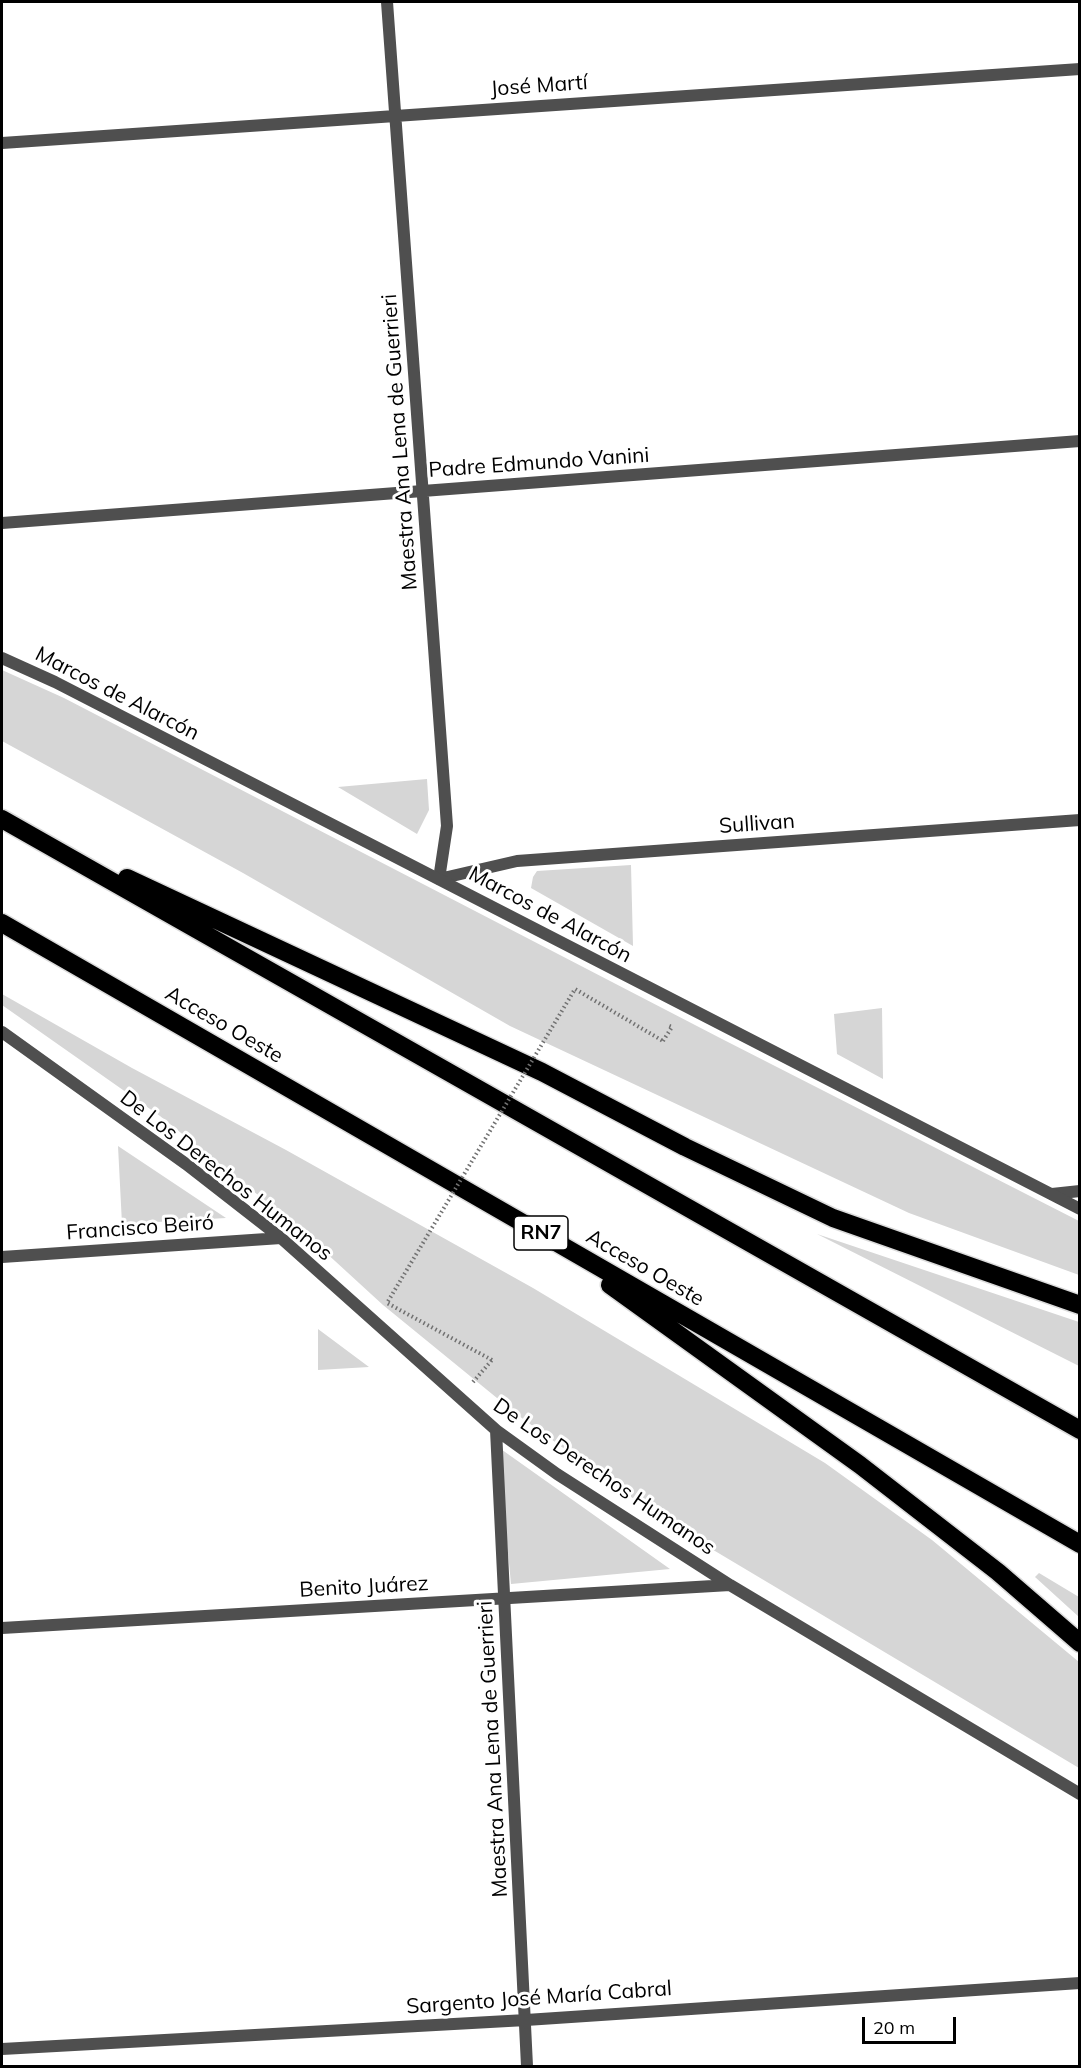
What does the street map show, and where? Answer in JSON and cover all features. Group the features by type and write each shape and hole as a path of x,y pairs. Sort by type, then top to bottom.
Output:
{"highway":[{"path":"2,819 542,1072 685,1147 834,1218 1080,1305"},
{"path":"2,819 1080,1430"},
{"name":"Acceso Oeste","path":"2,922 1080,1544"},
{"path":"529,1226 860,1465 998,1572 1080,1643"}],"street":[{"name":"Maestra Ana Lena de Guerrieri","path":"387,2 447,826 439,879"},
{"name":"José Martí","path":"2,143 1080,69"},
{"name":"Padre Edmundo Vanini","path":"2,523 1080,441"},
{"name":"Marcos de Alarcón","path":"2,658 55,682 1080,1209"},
{"name":"Sullivan","path":"439,879 517,861 1080,820"},
{"name":"De Los Derechos Humanos","path":"2,1032 186,1164 281,1238 495,1430 611,1510 730,1585 1080,1794"},
{"path":"1052,1194 1080,1191"},
{"name":"Francisco Beiró","path":"2,1257 281,1238"},
{"name":"Maestra Ana Lena de Guerrieri","path":"495,1430 527,2067"},
{"name":"Benito Juárez","path":"2,1628 730,1585"},
{"name":"Sargento José María Cabral","path":"2,2049 526,2020 1080,1983"}],"path":[{"path":"492,1360 387,1303 575,989 663,1041"}],"shaded area":[{"path":"2,670 64,698 1079,1221 1079,1275 909,1213 510,1026 243,873 2,741"},
{"path":"427,779 429,810 417,834 338,787"},
{"path":"631,865 633,946 531,888 537,871"},
{"path":"2,994 533,1288 825,1463 932,1540 1079,1662 1079,1768 663,1520 519,1416 383,1305 299,1228 160,1116 2,1005"},
{"path":"882,1008 883,1079 837,1054 834,1014"},
{"path":"118,1146 226,1218 122,1224"},
{"path":"817,1234 1079,1322 1079,1366"},
{"path":"318,1329 369,1367 318,1370"},
{"path":"498,1447 670,1569 511,1584"},
{"path":"1039,1573 1079,1597 1079,1617 1035,1577"}]}
